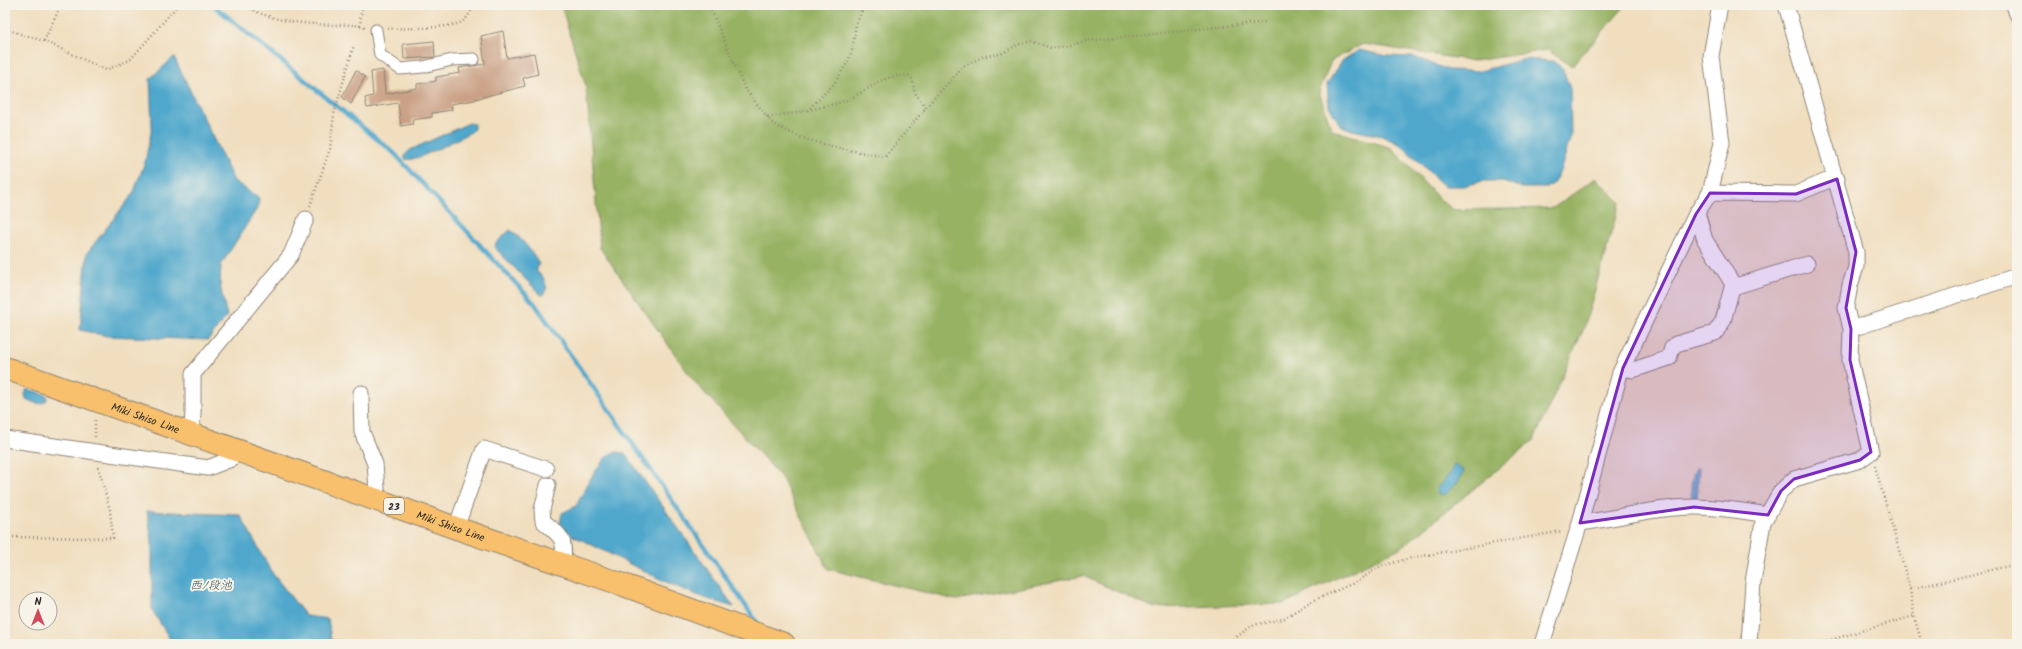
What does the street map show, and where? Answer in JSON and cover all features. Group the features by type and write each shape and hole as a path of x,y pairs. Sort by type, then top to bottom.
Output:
{"main road":[{"name":"Miki Shiso Line","path":"5,368 375,500 618,583 750,638 784,644"}],"street":[{"path":"1542,644 1579,527 1623,368 1696,214 1710,193 1722,143 1711,56 1720,5"},
{"path":"1749,644 1752,582 1763,522 1781,491 1794,479 1860,460 1872,452 1850,360 1851,329 1846,308 1850,285 1856,267 1856,252 1837,179 1786,5"},
{"path":"2014,5 2017,14"},
{"path":"376,30 380,55 400,69 423,67 452,60 474,59"},
{"path":"1710,193 1796,194 1829,180 1837,179"},
{"path":"1623,368 1633,370 1669,358 1672,348 1676,344 1715,333 1723,321 1733,284 1724,267 1705,240 1700,219 1696,214"},
{"path":"191,435 193,414 193,374 291,255 306,219"},
{"path":"1733,287 1807,264"},
{"path":"1851,329 2017,276"},
{"path":"361,393 362,432 375,464 377,488 375,500"},
{"path":"5,439 208,468 231,459 235,449"},
{"path":"456,528 484,449 546,469"},
{"path":"548,485 542,510 543,521 560,535 564,545 563,564"},
{"path":"1579,527 1672,508 1694,507 1734,509 1768,515"}],"path":[{"path":"44,42 61,5"},
{"path":"5,29 44,42 106,70 130,60 178,5"},
{"path":"243,5 276,20 296,23 360,26 376,30 451,26 463,21 472,9 473,5"},
{"path":"360,26 362,5"},
{"path":"706,5 712,12 745,89 773,124 802,138 834,147 885,156 964,66 984,56 1001,54 1017,45 1031,42 1051,48 1086,41 1266,22"},
{"path":"810,108 834,84 848,63 852,51 856,24 865,5"},
{"path":"306,219 330,149 334,114 354,45"},
{"path":"768,117 839,103 889,77 898,74 909,76 912,79 915,93 926,108"},
{"path":"5,537 113,538 110,510 94,452 96,401"},
{"path":"1872,452 1910,589 1914,616 1922,644"},
{"path":"1227,644 1253,625 1283,619 1310,602 1354,583 1381,566 1411,558 1480,544 1570,530 1579,527"},
{"path":"1910,589 2017,564"},
{"path":"1816,644 1914,616"}],"highlighted area":[{"path":"1837,179 1856,252 1846,308 1851,329 1850,360 1871,452 1860,460 1794,479 1781,491 1768,515 1694,507 1580,523 1623,368 1696,214 1710,193 1796,194"}],"green space":[{"path":"561,5 1626,5 1572,66 1547,50 1474,61 1363,44 1331,61 1319,92 1332,130 1392,148 1440,200 1454,210 1553,208 1596,178 1620,202 1584,328 1534,440 1402,547 1283,604 1154,608 1083,576 956,600 828,569 781,477 693,380 600,248 586,87"}],"water":[{"path":"1359,50 1387,56 1414,57 1449,70 1480,71 1525,59 1553,61 1562,68 1570,88 1571,136 1561,169 1553,184 1546,188 1522,188 1503,181 1483,181 1464,186 1444,186 1401,145 1382,136 1352,130 1340,125 1329,106 1327,84 1343,60"},
{"path":"174,57 234,181 259,198 258,207 221,265 220,285 227,316 208,340 107,336 80,330 87,253 133,194 145,162 152,127 150,79"},
{"path":"469,123 474,124 474,129 471,132 418,158 405,159 405,155 410,150"},
{"path":"510,230 526,246 539,264 537,267 537,272 543,277 547,288 542,296 495,248 496,243"},
{"path":"27,389 47,395 47,400 42,403 35,403 26,399 25,394"},
{"path":"614,452 625,453 734,607 692,593 651,575 571,535 560,524 562,513 576,506 592,476 605,458"},
{"path":"1455,464 1464,471 1459,481 1445,495 1437,494 1436,489 1448,476"},
{"path":"1696,468 1699,468 1697,503 1694,504 1692,500 1691,486"},
{"name":"西ﾉ段池","path":"147,511 240,515 273,574 306,616 328,619 331,640 360,644 173,644 152,610 152,542"}],"building":[{"path":"503,31 507,58 534,53 538,74 523,78 525,86 475,100 451,104 452,110 432,113 432,117 412,120 413,124 401,126 398,103 367,108 365,98 373,96 371,72 383,70 385,94 417,88 417,84 436,81 436,77 460,73 459,68 485,64 481,36"},
{"path":"434,41 435,57 404,59 403,44"},
{"path":"356,70 365,77 351,104 342,97"}],"waterway":[{"path":"213,5 394,153 535,304 757,622"}]}
